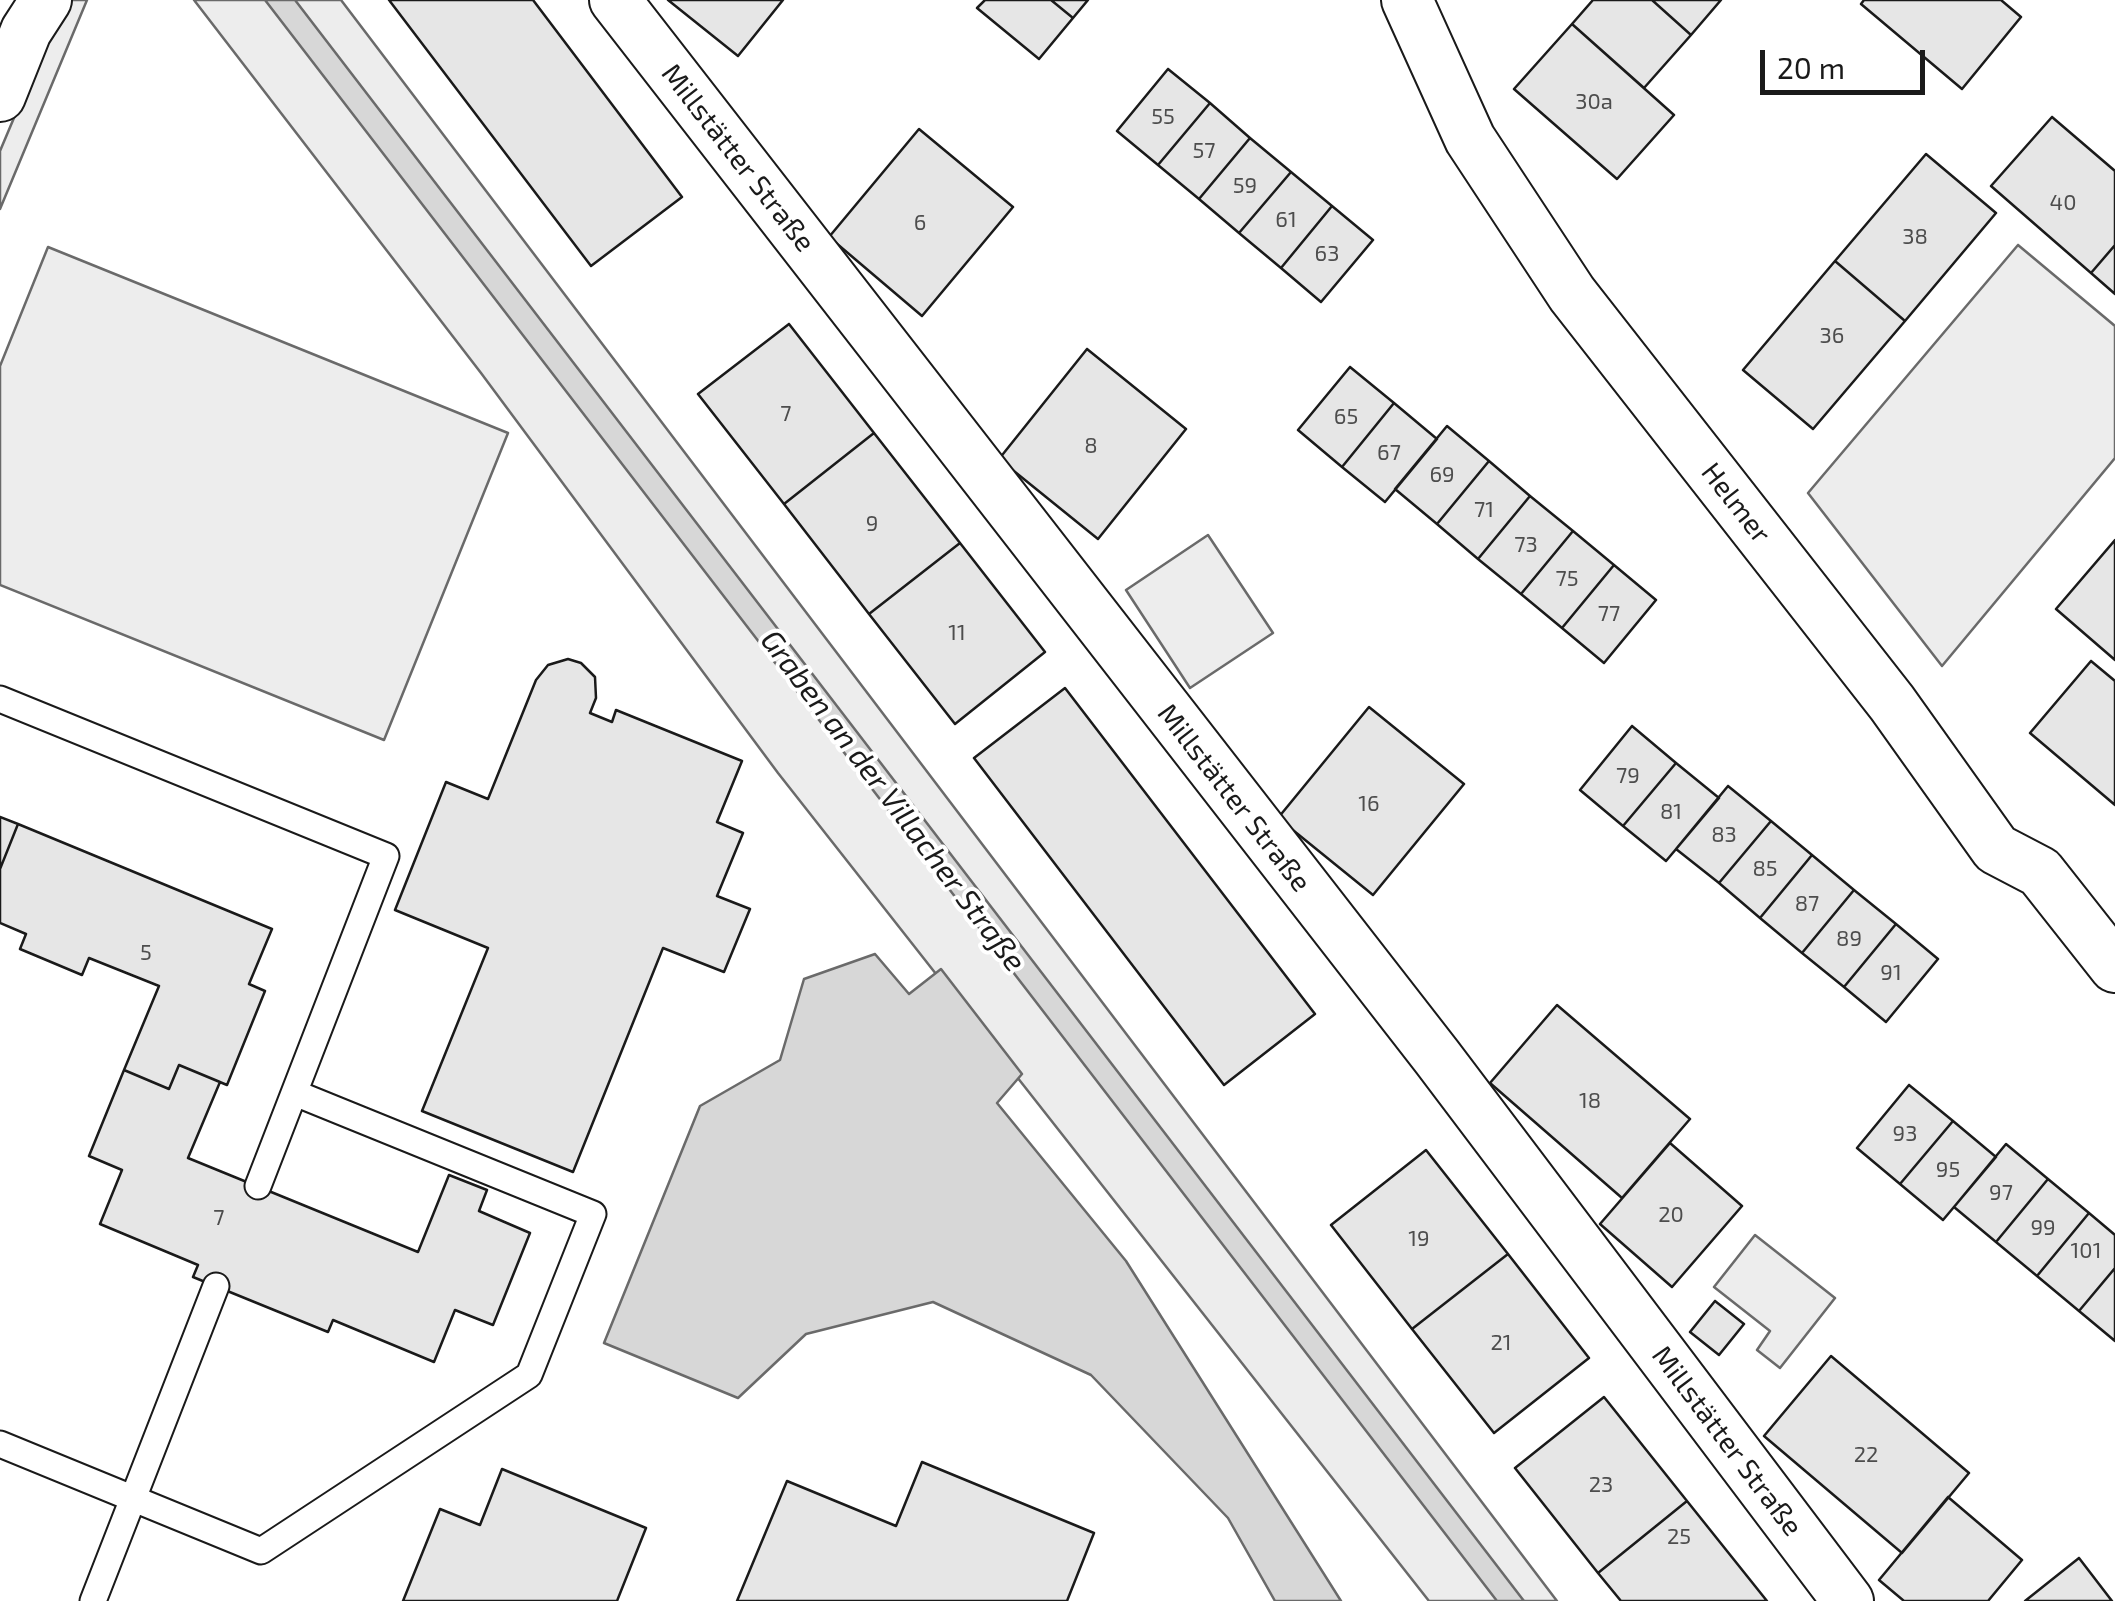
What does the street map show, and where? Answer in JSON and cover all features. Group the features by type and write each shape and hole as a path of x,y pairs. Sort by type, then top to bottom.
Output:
{"street":[{"path":"0,96 26,31 46,0"},
{"name":"Millstätter Straße","path":"615,0 1437,1057 1848,1601"},
{"name":"Helmer","path":"1407,0 1470,138 1572,294 1892,703 1996,849 2040,872 2115,966"}],"lane":[{"path":"0,698 386,856 258,1186"},
{"path":"0,1444 262,1551 529,1375 593,1214 295,1093"},
{"path":"93,1601 216,1286"}],"shaded area":[{"path":"70,0 87,0 0,209 0,151 49,35"},
{"path":"194,0 341,0 1557,1601 1429,1601 778,773 481,373"},
{"path":"2018,245 2115,326 2115,458 1942,666 1808,493"},
{"path":"48,247 508,433 384,740 0,585 0,366"},
{"path":"1208,535 1273,633 1190,688 1126,590"},
{"path":"1755,1235 1835,1298 1780,1368 1757,1350 1770,1331 1714,1287"}],"water":[{"name":"Graben an der Villacher Straße","path":"265,0 295,0 1524,1601 1497,1601"},
{"path":"875,954 909,994 941,969 1022,1074 997,1103 1126,1261 1341,1601 1275,1601 1228,1518 1091,1375 933,1302 806,1334 738,1398 604,1343 700,1106 780,1060 804,979"}],"building":[{"path":"389,0 533,0 682,197 591,266"},
{"path":"668,0 783,0 738,56"},
{"path":"985,0 1051,0 1073,18 1039,59 977,8"},
{"path":"1051,0 1088,0 1073,18"},
{"path":"1593,0 1652,0 1691,35 1644,88 1572,24"},
{"path":"1652,0 1721,0 1691,35"},
{"path":"1864,0 2001,0 2021,17 1962,89 1861,4"},
{"path":"1572,24 1674,115 1617,179 1514,89"},
{"path":"1168,69 1210,103 1158,165 1117,131"},
{"path":"1210,103 1250,138 1199,199 1158,165"},
{"path":"2052,117 2115,171 2115,245 2091,273 1991,186"},
{"path":"919,129 1013,207 922,316 829,237"},
{"path":"1250,138 1291,172 1239,233 1199,199"},
{"path":"1926,154 1996,213 1905,321 1835,261"},
{"path":"1291,172 1332,206 1281,268 1239,233"},
{"path":"1332,206 1373,240 1321,302 1281,268"},
{"path":"2115,245 2115,294 2091,273"},
{"path":"1835,261 1905,321 1813,429 1743,370"},
{"path":"789,324 874,433 784,504 698,394"},
{"path":"1087,349 1186,429 1098,539 999,459"},
{"path":"1350,367 1394,403 1342,467 1298,430"},
{"path":"1394,403 1437,439 1385,502 1342,467"},
{"path":"1447,426 1489,461 1437,524 1395,489"},
{"path":"874,433 960,543 869,614 784,504"},
{"path":"1489,461 1530,496 1478,559 1437,524"},
{"path":"1530,496 1573,531 1521,594 1478,559"},
{"path":"1573,531 1614,565 1562,628 1521,594"},
{"path":"2115,540 2115,660 2056,609"},
{"path":"960,543 1045,652 955,724 869,614"},
{"path":"1614,565 1656,600 1604,663 1562,628"},
{"path":"568,659 581,663 595,677 596,698 590,713 612,722 616,710 742,761 717,822 743,833 717,896 750,909 724,972 663,948 573,1172 422,1111 488,948 395,910 446,782 488,799 536,680 548,665"},
{"path":"2091,661 2115,681 2115,805 2030,733"},
{"path":"1065,688 1315,1014 1224,1085 974,758"},
{"path":"1369,707 1464,784 1373,895 1278,818"},
{"path":"1632,726 1676,763 1623,826 1580,790"},
{"path":"1676,763 1719,798 1666,861 1623,826"},
{"path":"1728,786 1771,821 1719,883 1676,849"},
{"path":"0,817 18,824 0,869"},
{"path":"1771,821 1812,855 1760,918 1719,883"},
{"path":"18,824 272,929 249,984 265,991 227,1085 179,1065 169,1089 124,1070 159,986 89,958 82,975 20,949 26,934 0,923 0,869"},
{"path":"1812,855 1854,890 1802,953 1760,918"},
{"path":"1854,890 1896,924 1844,987 1802,953"},
{"path":"1896,924 1938,959 1886,1022 1844,987"},
{"path":"1557,1005 1690,1119 1622,1198 1490,1083"},
{"path":"179,1065 220,1082 188,1158 418,1252 449,1175 487,1190 479,1211 530,1233 493,1325 455,1310 434,1362 333,1320 328,1332 193,1277 198,1265 100,1224 122,1170 89,1156 124,1070 169,1089"},
{"path":"1909,1085 1953,1121 1900,1184 1857,1148"},
{"path":"1953,1121 1996,1157 1943,1220 1900,1184"},
{"path":"1670,1143 1742,1206 1672,1287 1600,1224"},
{"path":"2006,1144 2048,1179 1996,1242 1954,1207"},
{"path":"1426,1150 1508,1254 1412,1329 1331,1225"},
{"path":"2048,1179 2089,1213 2037,1276 1996,1242"},
{"path":"2089,1213 2115,1235 2115,1268 2079,1311 2037,1276"},
{"path":"1508,1254 1589,1358 1494,1433 1412,1329"},
{"path":"2115,1268 2115,1341 2079,1311"},
{"path":"1715,1301 1744,1324 1719,1355 1690,1332"},
{"path":"1831,1356 1969,1473 1902,1553 1764,1436"},
{"path":"1604,1397 1687,1501 1598,1573 1515,1468"},
{"path":"922,1462 1094,1533 1067,1601 737,1601 787,1481 896,1526"},
{"path":"502,1469 646,1528 617,1601 403,1601 440,1509 480,1525"},
{"path":"1948,1497 2022,1560 1988,1601 1904,1601 1879,1580"},
{"path":"1687,1501 1767,1601 1621,1601 1598,1573"},
{"path":"2079,1558 2112,1601 2025,1601"}]}
